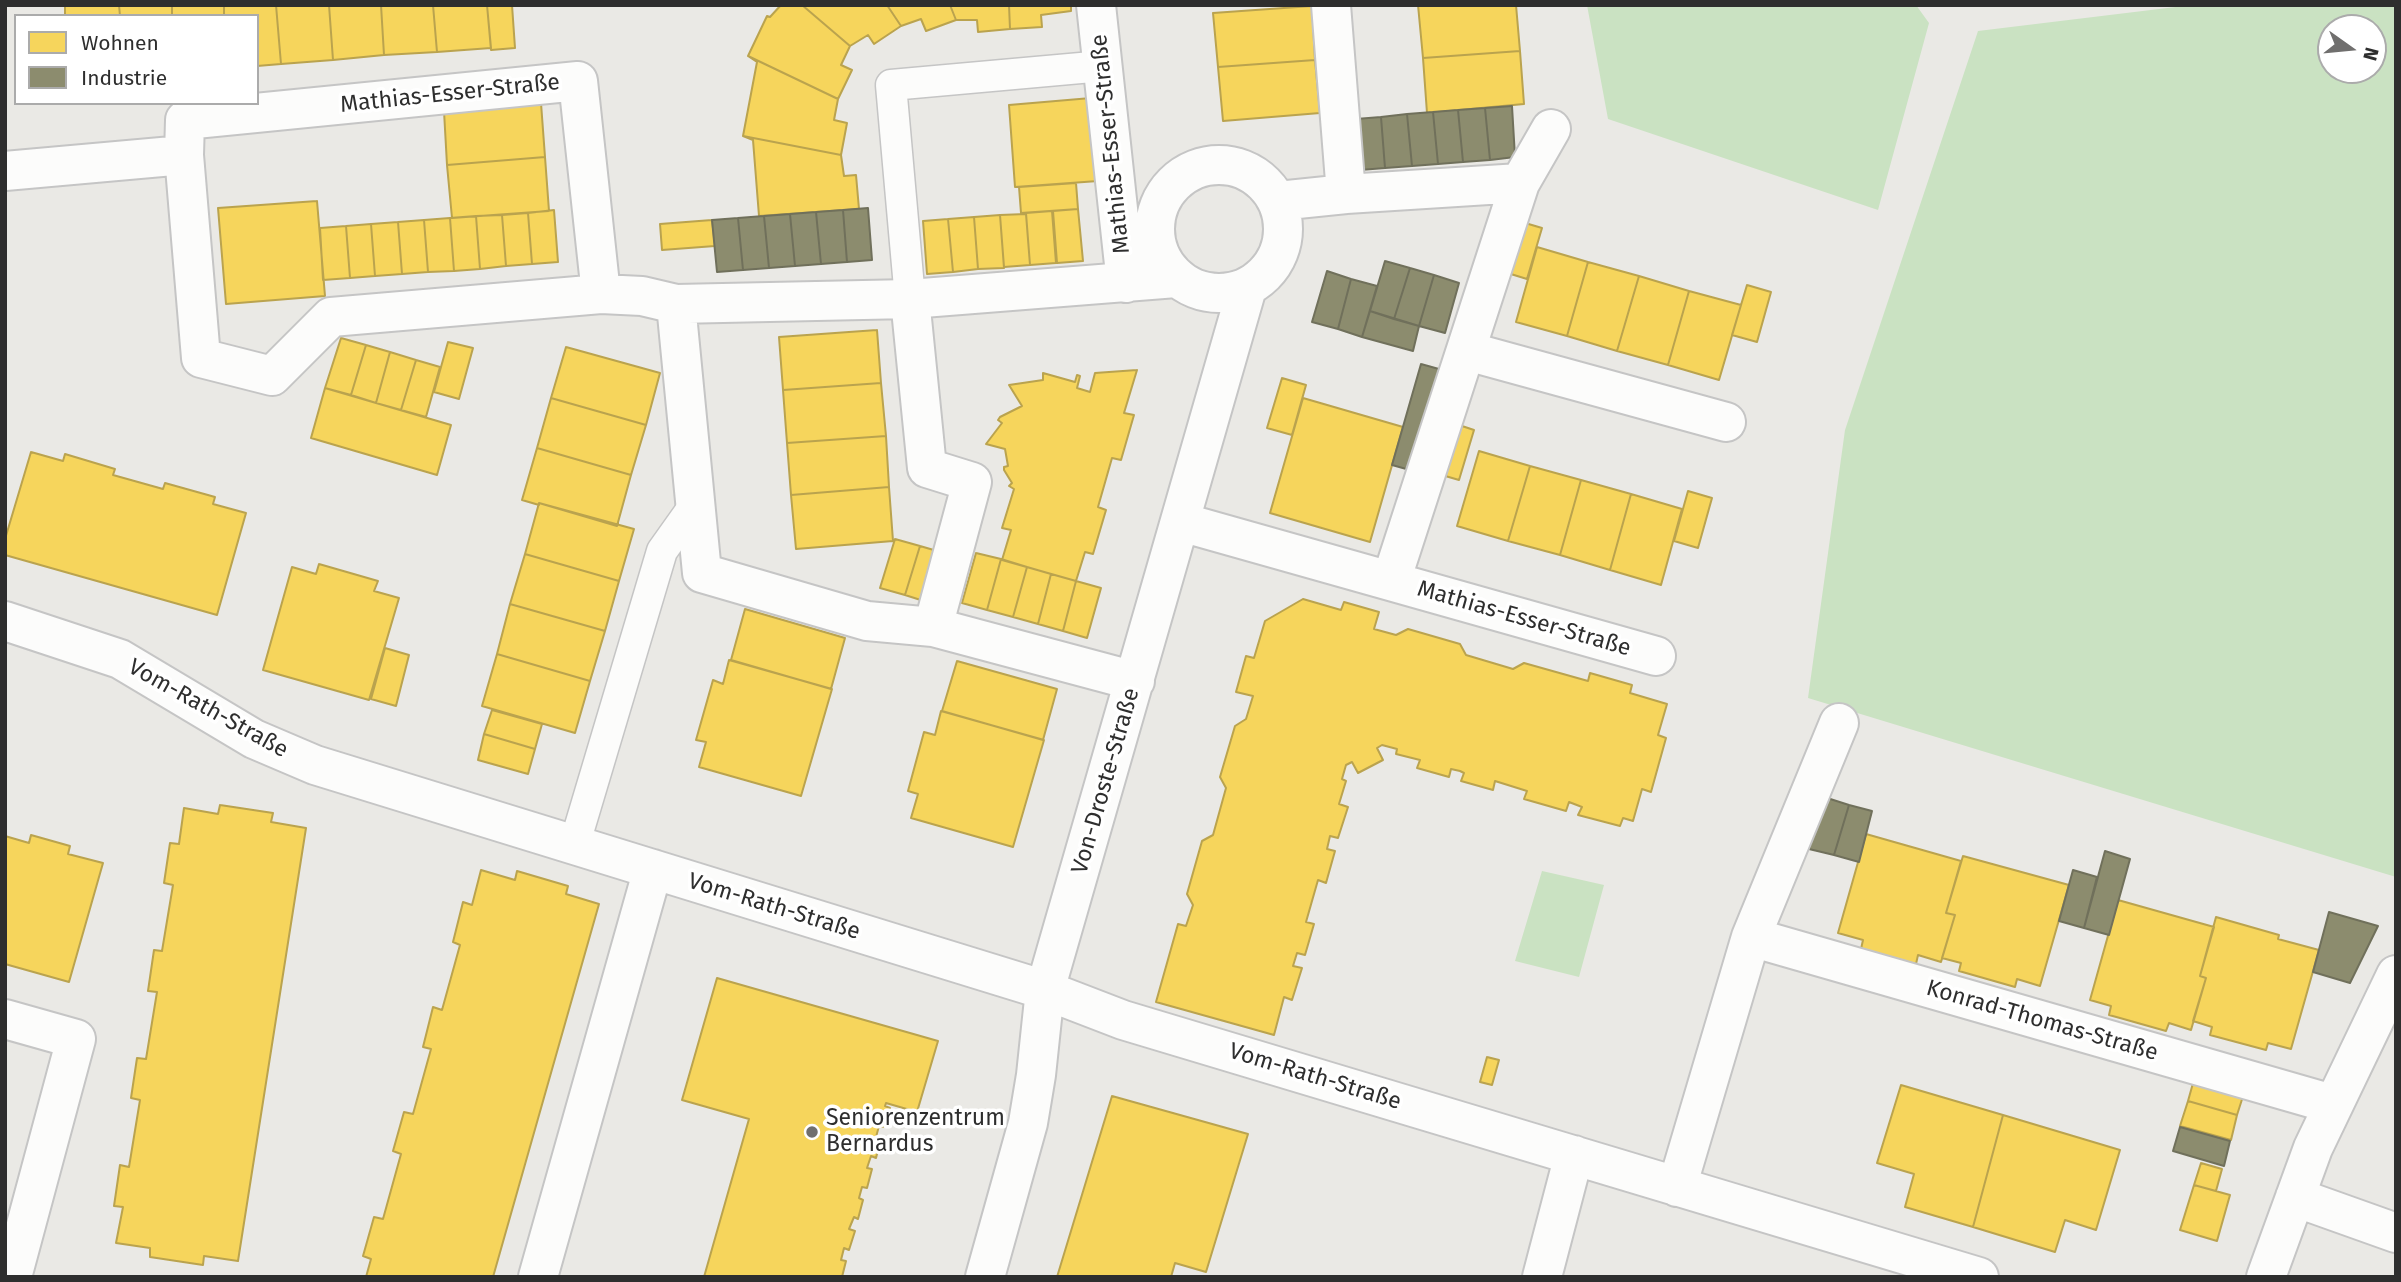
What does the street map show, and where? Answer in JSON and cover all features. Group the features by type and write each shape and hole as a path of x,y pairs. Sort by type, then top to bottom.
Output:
{"street":[{"name":"Mathias-Esser-Straße","path":"1096,5 1126,283"},
{"path":"1331,5 1346,194"},
{"name":"Mathias-Esser-Straße","path":"601,294 578,81 184,120 184,155 201,358 272,376 331,317 601,294 642,296 676,304 910,299 1176,278"},
{"name":"Mathias-Esser-Straße","path":"1391,581 1520,183 1551,128"},
{"path":"5,171 184,155"},
{"name":"Mathias-Esser-Straße","path":"1176,278 1160,258 1154,233 1157,208 1171,186 1191,171 1216,164 1241,168 1263,181 1278,201"},
{"path":"1176,278 1197,291 1222,295 1247,289 1267,273 1280,251 1284,226 1278,201 1520,183"},
{"name":"Von-Droste-Straße","path":"985,1277 1028,1123 1045,990 1247,289"},
{"path":"910,299 927,467 972,482 933,627"},
{"path":"676,304 702,573 867,621 933,627 1135,681"},
{"path":"1467,351 1726,422"},
{"name":"Mathias-Esser-Straße","path":"1181,522 1656,656"},
{"name":"Vom-Rath-Straße","path":"5,621 120,659 254,739 293,757 1045,990 1123,1020 1979,1277"},
{"path":"1677,1187 1751,937 1839,723"},
{"path":"538,1277 653,869"},
{"name":"Konrad-Thomas-Straße","path":"1751,937 2332,1104"},
{"path":"2266,1277 2332,1104 2396,975"},
{"path":"5,1019 76,1039 12,1277"},
{"path":"1542,1277 1574,1155"},
{"path":"2295,1197 2396,1233"}],"lane":[{"path":"910,299 891,85 1103,66"},
{"path":"574,846 662,551 694,506"}],"green space":[{"path":"1587,5 1916,5 1929,23 1878,210 1608,119"},
{"path":"2192,5 2396,5 2396,877 1808,698 1845,430 1978,31"},
{"path":"1542,871 1604,885 1579,977 1515,961"}],"building: Wohnen":[{"path":"65,5 119,5 120,14 65,14"},
{"path":"119,5 172,5 172,14 120,14"},
{"path":"172,5 224,5 224,14 172,14"},
{"path":"224,5 276,5 281,64 259,66 259,14 224,14"},
{"path":"276,5 329,5 333,60 281,64"},
{"path":"329,5 381,5 384,55 333,60"},
{"path":"381,5 433,5 437,52 384,55"},
{"path":"433,5 487,5 491,48 437,52"},
{"path":"487,5 512,5 515,48 491,50"},
{"path":"781,5 802,5 850,46 841,65 852,70 838,99 748,56 767,16 770,17"},
{"path":"802,5 887,5 901,26 874,44 868,35 850,46"},
{"path":"887,5 950,5 956,20 926,31 921,19 901,26"},
{"path":"950,5 1009,5 1010,29 978,32 977,20 956,20"},
{"path":"1009,5 1071,5 1071,11 1041,15 1042,27 1010,29"},
{"path":"1418,5 1516,5 1520,51 1423,58"},
{"path":"1312,6 1315,60 1218,67 1213,13"},
{"path":"1520,51 1524,104 1427,113 1423,58"},
{"path":"748,56 838,99 834,120 847,123 841,155 743,136 757,62"},
{"path":"1315,60 1320,113 1223,121 1218,67"},
{"path":"1091,98 1098,181 1015,187 1009,105"},
{"path":"541,103 545,157 447,165 444,111"},
{"path":"743,136 841,155 844,176 856,175 859,209 759,216 753,140"},
{"path":"545,157 549,211 452,218 447,165"},
{"path":"1076,183 1078,209 1021,213 1019,187"},
{"path":"317,201 325,296 226,304 218,208"},
{"path":"1078,209 1083,261 1057,263 1053,211"},
{"path":"554,210 558,262 532,264 528,213"},
{"path":"1052,211 1056,263 1030,265 1026,213"},
{"path":"528,213 532,264 506,266 502,215"},
{"path":"1026,214 1030,265 1004,267 1000,215"},
{"path":"502,215 506,266 480,269 476,216"},
{"path":"1000,215 1004,268 978,269 974,217"},
{"path":"476,216 480,269 454,271 450,218"},
{"path":"974,217 978,269 953,272 948,219"},
{"path":"450,218 454,271 428,272 424,220"},
{"path":"948,219 953,272 927,274 923,221"},
{"path":"424,220 428,272 402,274 398,222"},
{"path":"712,220 715,246 662,250 660,224"},
{"path":"1515,220 1542,228 1527,279 1501,271"},
{"path":"398,222 402,274 375,276 371,224"},
{"path":"371,224 375,276 350,278 346,226"},
{"path":"346,226 350,278 323,280 320,228"},
{"path":"1537,247 1588,262 1567,336 1516,322"},
{"path":"1588,262 1639,276 1617,351 1567,336"},
{"path":"1639,276 1689,291 1668,365 1617,351"},
{"path":"1747,285 1771,292 1757,342 1732,335"},
{"path":"1689,291 1741,305 1719,380 1668,365"},
{"path":"877,330 881,383 783,390 779,337"},
{"path":"341,338 366,345 351,395 325,388"},
{"path":"448,342 473,348 459,399 434,392"},
{"path":"366,345 390,352 376,403 351,395"},
{"path":"566,347 660,373 646,425 551,398"},
{"path":"390,352 416,360 401,410 376,403"},
{"path":"416,360 440,367 426,417 401,410"},
{"path":"1137,370 1124,413 1134,415 1121,460 1112,458 1098,507 1106,510 1093,554 1085,552 1076,581 1002,560 1011,530 1002,528 1014,489 1009,486 1012,483 1004,470 1004,467 1008,466 1005,449 986,444 1002,423 998,420 1000,417 1022,406 1009,385 1043,380 1043,373 1075,382 1077,375 1080,376 1077,388 1090,392 1095,373"},
{"path":"1282,378 1306,385 1292,435 1267,428"},
{"path":"881,383 886,436 787,443 783,390"},
{"path":"325,388 451,425 437,475 311,438"},
{"path":"551,398 646,425 631,475 537,448"},
{"path":"1303,398 1403,427 1370,542 1270,513"},
{"path":"1450,422 1474,430 1459,480 1435,473"},
{"path":"886,436 889,487 791,495 787,443"},
{"path":"537,448 631,475 617,526 522,500"},
{"path":"1479,451 1530,466 1508,541 1457,526"},
{"path":"31,452 63,461 65,454 115,469 113,475 163,489 165,483 215,497 213,504 246,513 217,615 5,555 5,539"},
{"path":"1530,466 1581,480 1560,555 1508,541"},
{"path":"1581,480 1631,494 1610,570 1560,555"},
{"path":"889,487 893,541 796,549 791,495"},
{"path":"1688,491 1712,498 1698,548 1674,541"},
{"path":"1631,494 1682,509 1661,585 1610,570"},
{"path":"539,503 634,529 619,581 525,554"},
{"path":"895,539 920,546 905,595 880,588"},
{"path":"920,546 944,553 930,603 905,595"},
{"path":"976,553 1001,559 987,610 962,603"},
{"path":"525,554 619,581 605,631 510,604"},
{"path":"1001,559 1027,567 1013,617 987,610"},
{"path":"319,564 378,581 374,591 399,598 369,700 263,670 292,567 316,574"},
{"path":"1027,567 1051,574 1038,624 1013,617"},
{"path":"1051,574 1076,581 1063,631 1038,624"},
{"path":"1076,581 1101,588 1087,638 1063,631"},
{"path":"1303,599 1341,610 1344,602 1379,612 1374,629 1396,635 1408,629 1460,644 1466,655 1513,669 1524,663 1588,681 1590,673 1632,685 1630,693 1667,704 1658,735 1666,738 1651,792 1642,789 1633,821 1623,818 1620,826 1578,815 1582,807 1569,802 1566,811 1524,799 1527,791 1495,781 1493,790 1461,781 1464,773 1460,771 1451,769 1449,777 1417,768 1420,760 1396,754 1397,749 1382,745 1377,748 1383,760 1358,773 1352,762 1346,765 1342,779 1346,781 1339,804 1348,807 1338,838 1330,836 1327,849 1335,851 1326,883 1318,880 1306,922 1314,924 1305,955 1297,953 1293,966 1302,968 1292,1000 1284,997 1274,1035 1156,1002 1178,924 1186,926 1193,905 1187,894 1202,841 1213,835 1226,788 1220,777 1235,726 1246,719 1253,696 1236,692 1246,656 1254,658 1265,621"},
{"path":"510,604 605,631 590,681 497,654"},
{"path":"745,609 845,638 831,689 731,660"},
{"path":"385,648 409,655 396,706 371,699"},
{"path":"497,654 590,681 575,733 482,706"},
{"path":"729,660 832,689 801,796 699,767 706,742 696,740 713,680 723,684"},
{"path":"957,661 1057,689 1043,740 942,711"},
{"path":"492,710 542,724 535,749 484,734"},
{"path":"941,711 1044,740 1013,847 911,818 918,794 908,791 924,732 935,735"},
{"path":"484,734 535,749 528,774 478,760"},
{"path":"220,805 273,813 271,822 306,828 238,1261 204,1256 203,1265 150,1257 150,1248 116,1243 123,1207 114,1206 120,1165 129,1167 140,1100 131,1098 137,1058 146,1059 157,992 148,991 154,950 162,951 173,885 164,883 170,843 179,844 184,808 218,814"},
{"path":"1866,834 1961,861 1946,913 1955,915 1941,962 1918,955 1916,964 1861,949 1863,940 1838,933"},
{"path":"31,835 70,846 68,854 103,863 69,982 5,964 5,836 29,843"},
{"path":"1963,856 2069,885 2040,986 2017,979 2015,987 1959,971 1961,963 1942,958 1955,915 1946,913"},
{"path":"481,870 515,880 517,871 568,886 566,894 599,904 493,1277 366,1277 371,1259 363,1256 374,1217 383,1219 401,1154 393,1151 404,1112 413,1114 431,1049 423,1047 433,1007 442,1010 460,945 453,942 463,902 472,905"},
{"path":"2118,900 2214,927 2200,976 2206,978 2191,1030 2169,1023 2166,1031 2109,1015 2111,1006 2090,1000"},
{"path":"2216,917 2319,950 2291,1049 2268,1043 2266,1050 2210,1035 2212,1027 2193,1021 2206,978 2200,976"},
{"name":"Seniorenzentrum Bernardus","path":"717,978 938,1041 917,1112 886,1103 885,1106 890,1108 885,1127 879,1126 876,1137 881,1138 876,1158 871,1156 867,1168 872,1169 867,1188 862,1187 859,1198 863,1200 858,1219 854,1217 849,1229 855,1231 849,1250 844,1248 841,1260 846,1261 842,1277 704,1277 749,1119 682,1100"},
{"path":"1487,1057 1499,1060 1492,1085 1480,1082"},
{"path":"2195,1076 2245,1090 2237,1115 2188,1101"},
{"path":"1901,1085 2003,1115 1973,1227 1905,1207 1914,1174 1877,1163"},
{"path":"1112,1096 1248,1134 1206,1272 1175,1263 1171,1277 1057,1277"},
{"path":"2188,1101 2237,1115 2231,1140 2180,1126"},
{"path":"2003,1115 2120,1150 2096,1230 2065,1220 2055,1252 1973,1227"},
{"path":"2201,1163 2222,1169 2216,1191 2194,1185"},
{"path":"2194,1185 2230,1195 2217,1241 2180,1230"}],"building: Industrie":[{"path":"1512,106 1515,157 1490,160 1485,108"},
{"path":"1485,108 1490,160 1463,162 1458,110"},
{"path":"1458,110 1463,162 1438,164 1433,112"},
{"path":"1433,112 1438,164 1412,166 1407,114"},
{"path":"1407,114 1412,166 1385,168 1381,117"},
{"path":"1381,117 1385,168 1360,170 1356,119"},
{"path":"868,208 872,260 847,262 843,210"},
{"path":"843,210 847,262 821,264 816,212"},
{"path":"816,212 821,264 795,266 790,214"},
{"path":"790,214 795,266 769,268 764,216"},
{"path":"764,216 769,268 743,270 738,218"},
{"path":"738,218 743,270 717,272 712,220"},
{"path":"1385,261 1410,268 1394,319 1370,311"},
{"path":"1410,268 1434,275 1419,326 1394,319"},
{"path":"1327,271 1351,279 1338,329 1312,322"},
{"path":"1434,275 1459,283 1445,333 1419,326"},
{"path":"1351,279 1377,286 1362,337 1338,329"},
{"path":"1370,311 1419,326 1413,351 1362,337"},
{"path":"1421,364 1446,371 1417,472 1392,465"},
{"path":"1824,797 1849,805 1834,855 1809,849"},
{"path":"1849,805 1872,811 1859,862 1834,855"},
{"path":"2105,851 2130,859 2109,935 2084,928"},
{"path":"2073,870 2097,877 2084,928 2059,921"},
{"path":"2329,912 2378,926 2350,983 2313,972"},
{"path":"2180,1127 2230,1141 2224,1166 2173,1151"}],"place":[{"name":"Seniorenzentrum Bernardus","path":"812,1132"}]}
